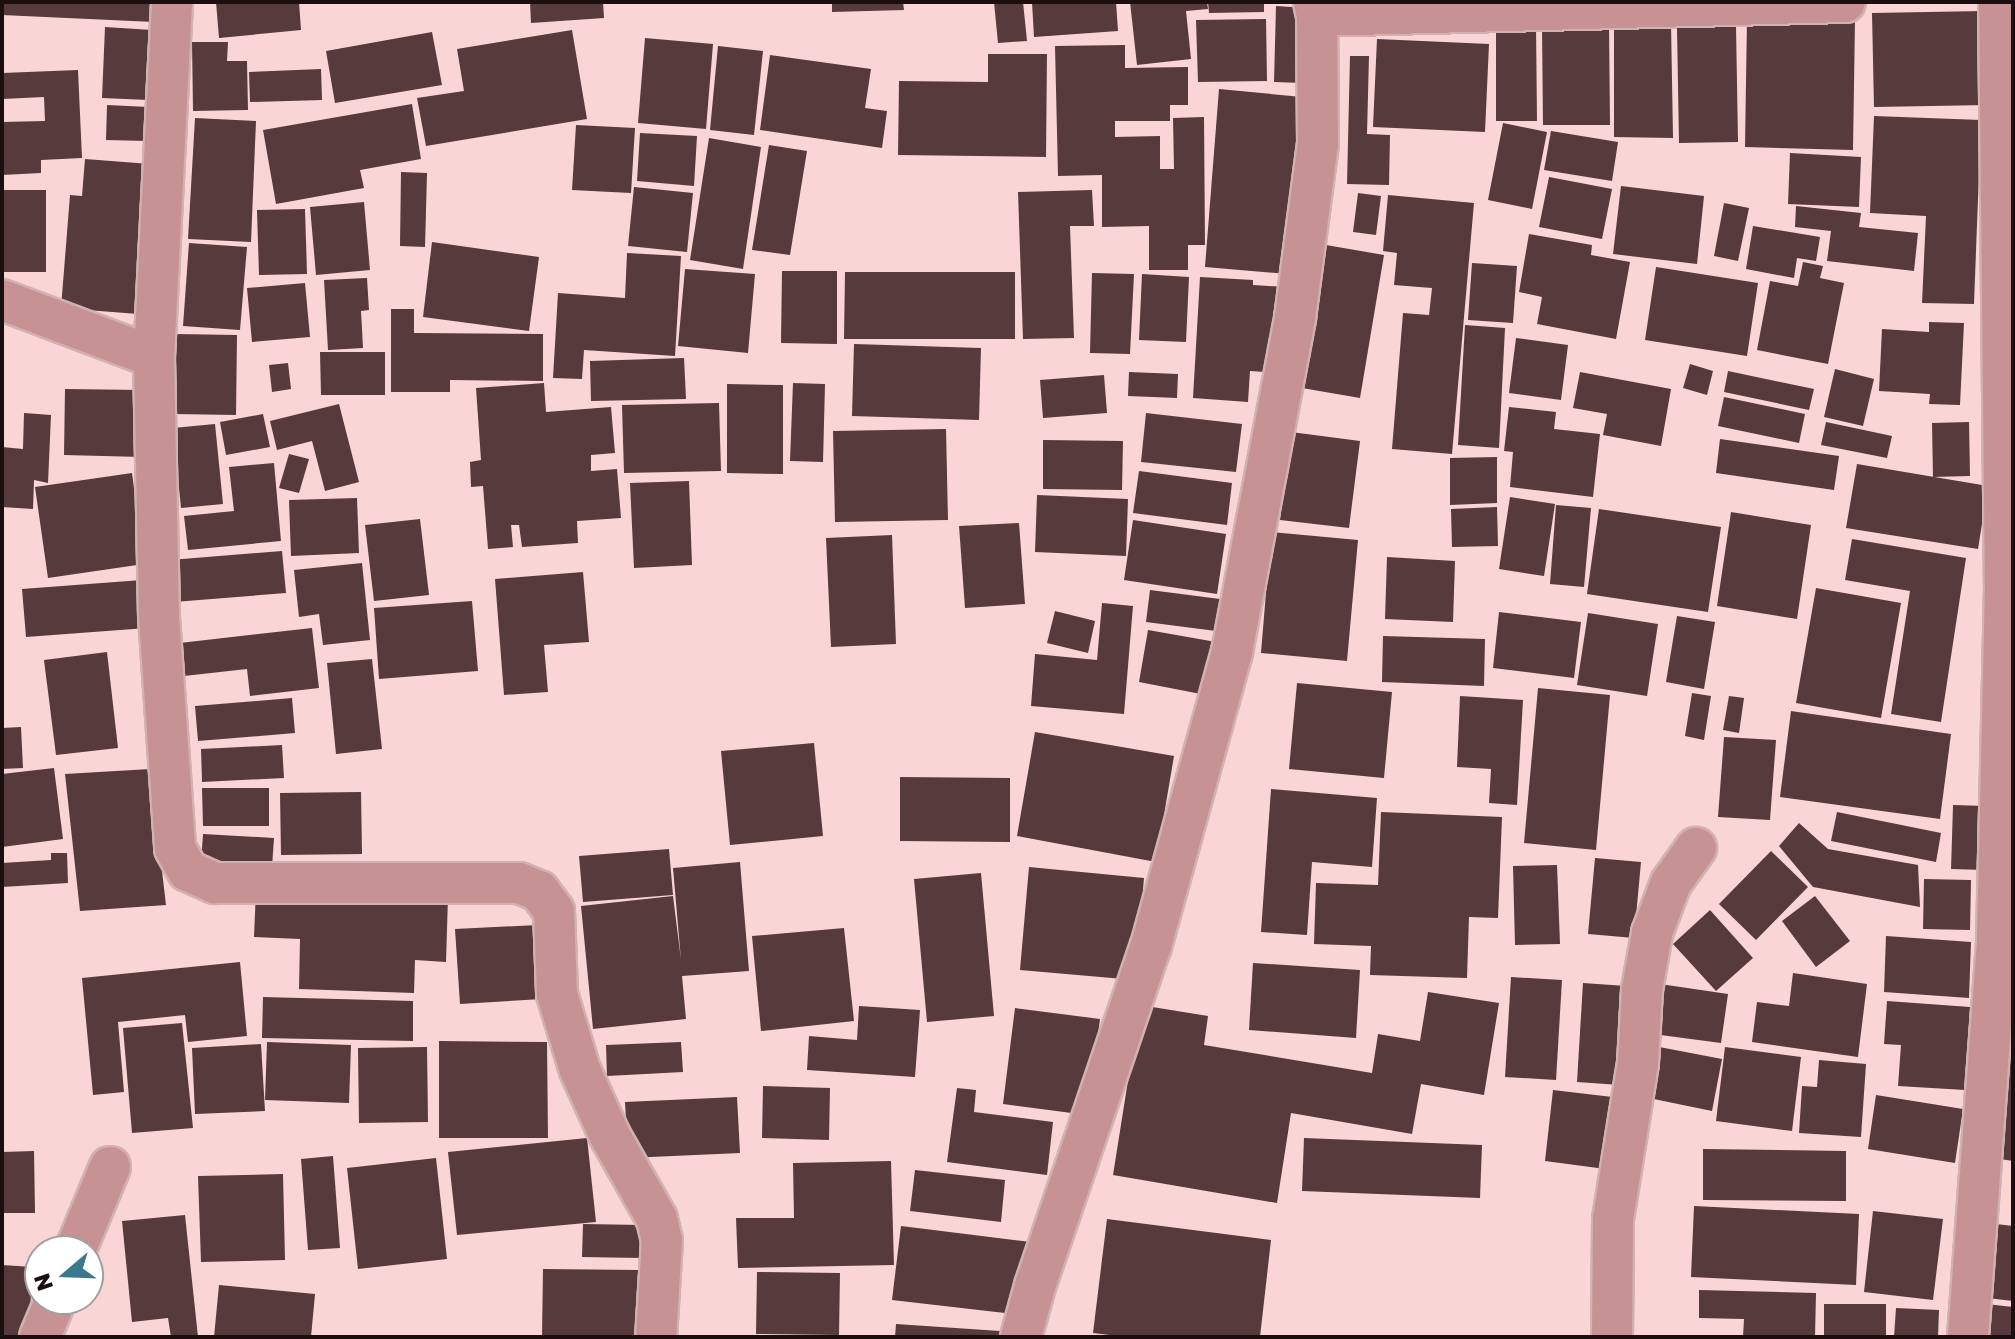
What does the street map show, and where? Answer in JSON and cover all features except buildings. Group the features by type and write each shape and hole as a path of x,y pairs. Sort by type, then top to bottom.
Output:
{"street":[{"path":"172,2 154,357 159,617 175,848 188,871 215,883 519,883 539,891 554,911 557,994 580,1070 662,1240 656,1337"},
{"path":"1021,1337 1035,1286 1151,946 1232,652 1295,318 1318,144 1316,9 1845,2"},
{"path":"1968,1337 1997,940 2005,595 1999,2"},
{"path":"2,300 154,357"},
{"path":"1612,1337 1613,1219 1638,1063 1642,990 1652,933 1671,883 1696,848"},
{"path":"82,1235 110,1167"},
{"path":"40,1337 49,1315"}]}
